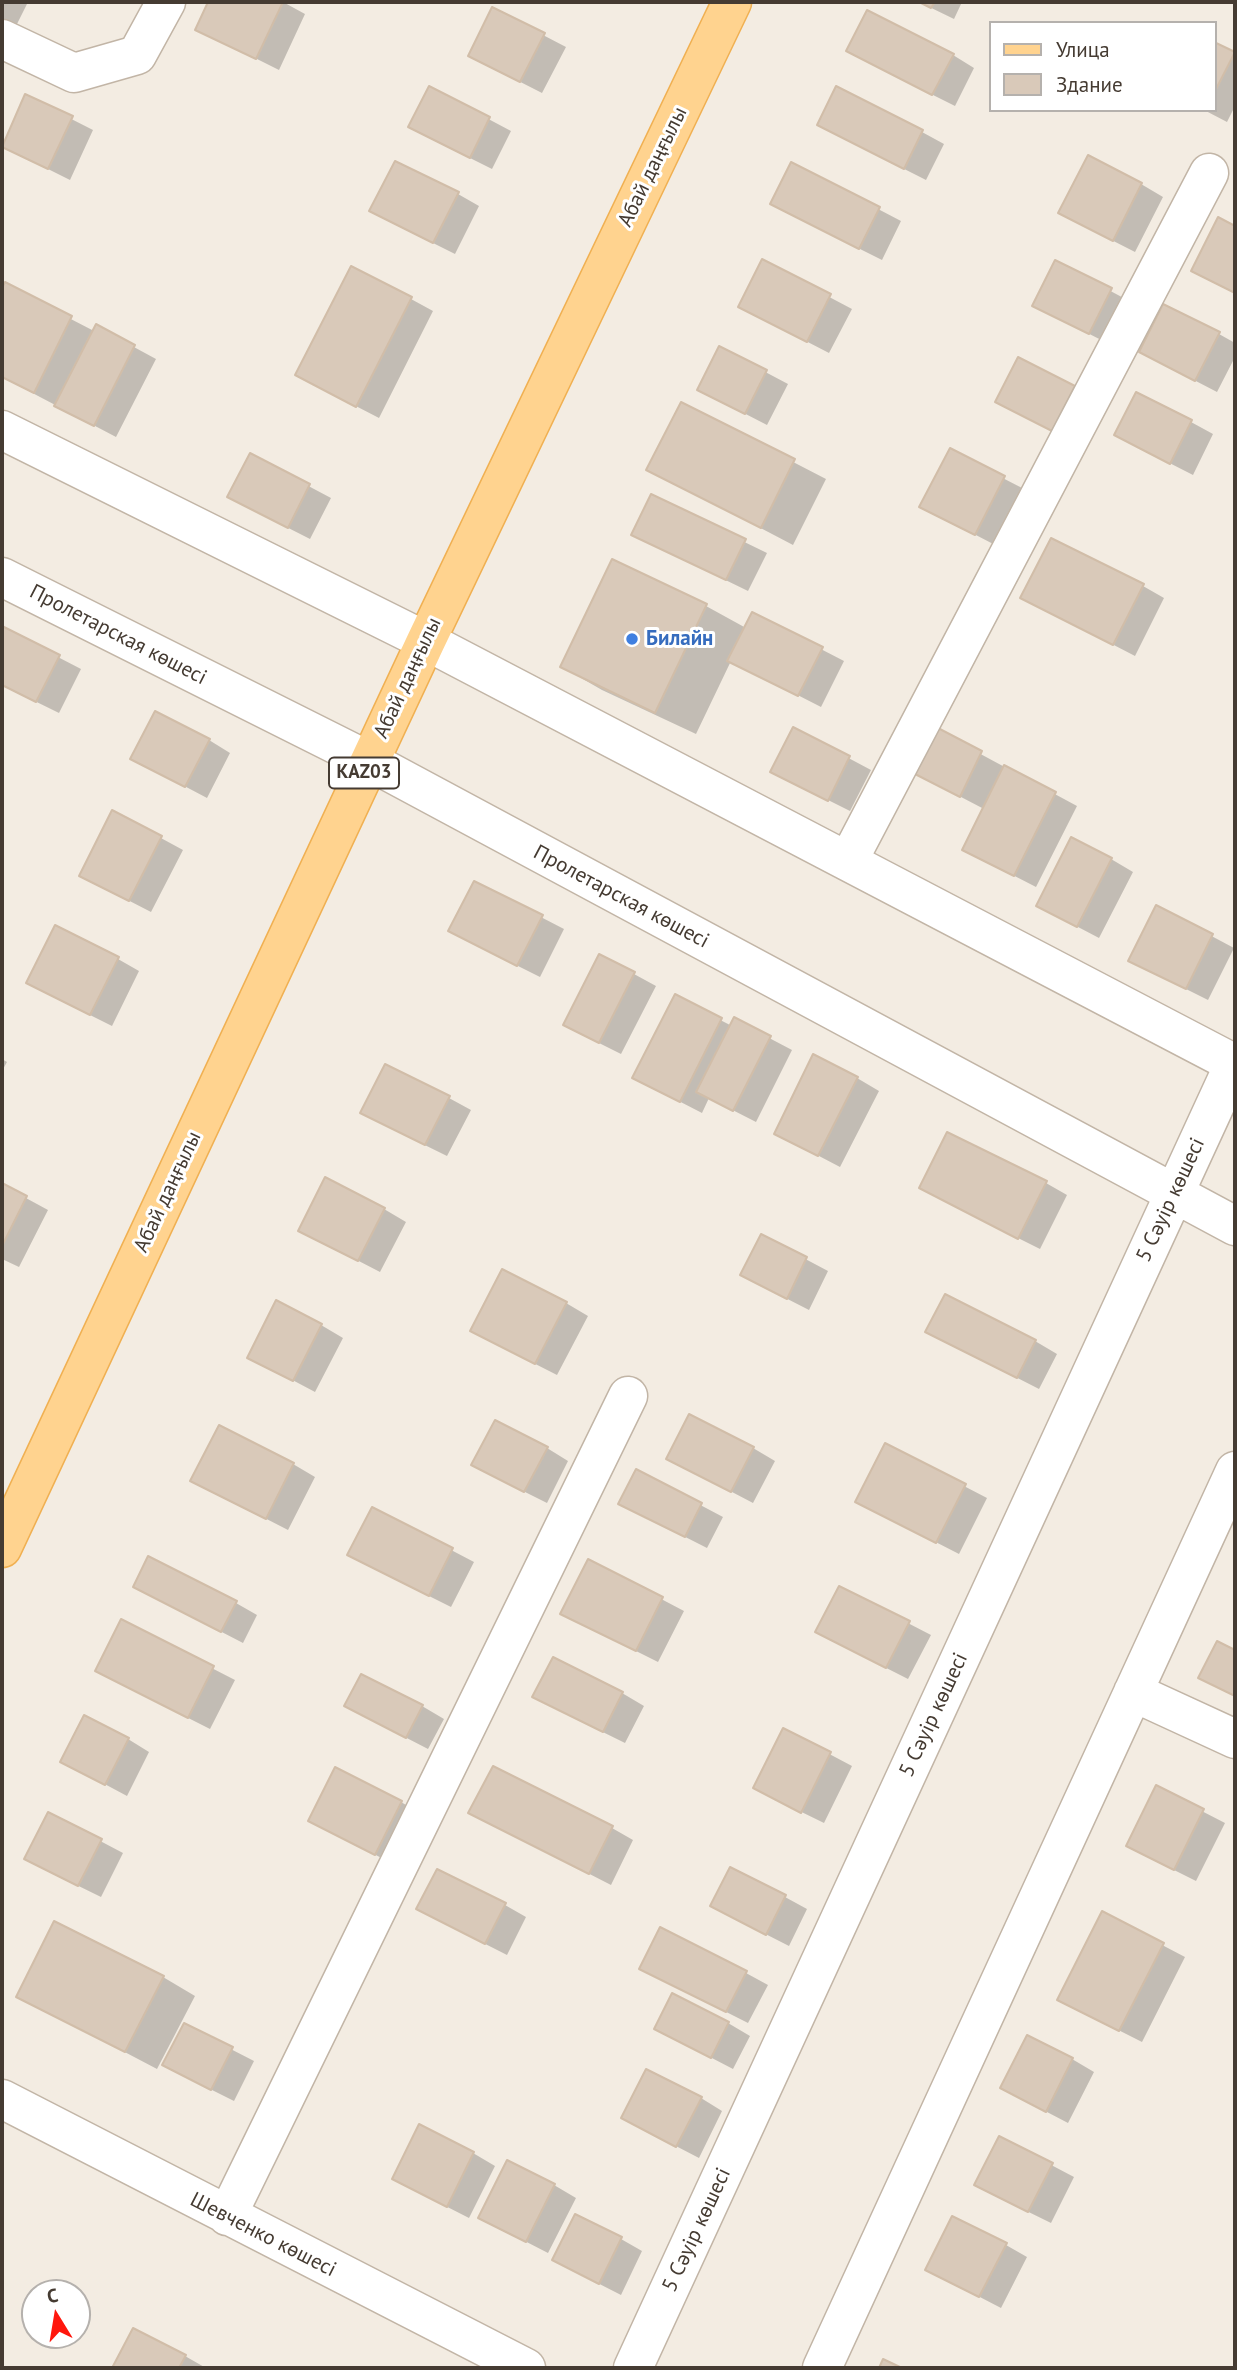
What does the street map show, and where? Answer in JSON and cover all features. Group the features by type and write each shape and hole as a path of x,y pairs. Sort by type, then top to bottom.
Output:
{"main road":[{"name":"Абай даңғылы","path":"2,1548 369,761 732,2"}],"street":[{"path":"2,39 74,73 137,55 166,2"},
{"path":"848,861 1209,173"},
{"path":"2,430 426,641 1235,1063"},
{"name":"Пролетарская көшесі","path":"2,577 369,761 1235,1227"},
{"name":"5 Сәуір көшесі","path":"633,2368 1235,1063"},
{"path":"227,2216 628,1396"},
{"path":"822,2368 1235,1471"},
{"path":"1133,1692 1235,1740"},
{"name":"Шевченко көшесі","path":"2,2099 526,2368"}],"building":[{"path":"208,2 283,2 256,59 195,30"},
{"path":"919,2 935,2 931,8"},
{"path":"492,7 545,33 520,82 468,56"},
{"path":"867,10 954,54 932,95 846,51"},
{"path":"1216,43 1235,52 1216,89"},
{"path":"429,86 490,117 470,158 408,127"},
{"path":"836,86 923,130 904,169 817,125"},
{"path":"25,94 73,116 48,169 2,147"},
{"path":"1088,155 1142,183 1113,241 1058,213"},
{"path":"395,161 459,192 433,243 369,211"},
{"path":"791,162 880,207 859,249 770,204"},
{"path":"1218,217 1235,226 1235,293 1191,271"},
{"path":"762,259 831,294 807,342 738,307"},
{"path":"1055,260 1112,288 1089,334 1032,306"},
{"path":"351,266 412,297 356,407 295,375"},
{"path":"5,282 72,316 34,393 2,377 2,288"},
{"path":"1163,304 1220,332 1195,381 1139,352"},
{"path":"96,324 135,345 94,426 54,406"},
{"path":"719,346 767,370 745,414 697,390"},
{"path":"1018,357 1075,386 1052,431 995,402"},
{"path":"1136,392 1192,420 1170,464 1114,435"},
{"path":"681,402 795,459 761,528 646,470"},
{"path":"950,448 1005,476 975,535 919,507"},
{"path":"250,453 310,484 288,528 227,497"},
{"path":"651,494 746,539 726,580 631,535"},
{"path":"1051,538 1144,584 1113,645 1020,598"},
{"name":"Билайн","path":"612,559 707,604 655,713 560,667"},
{"path":"752,612 823,647 798,696 727,661"},
{"path":"2,626 60,655 36,702 2,685"},
{"path":"155,711 210,739 185,787 130,759"},
{"path":"793,727 850,756 828,801 770,772"},
{"path":"936,727 982,751 960,797 913,773"},
{"path":"1004,765 1056,792 1014,876 962,850"},
{"path":"112,810 162,836 129,901 79,876"},
{"path":"1071,837 1112,858 1077,927 1036,906"},
{"path":"474,881 543,915 517,966 448,931"},
{"path":"1156,905 1213,934 1186,989 1128,961"},
{"path":"55,925 119,957 90,1015 26,983"},
{"path":"599,954 635,972 599,1043 563,1025"},
{"path":"675,994 722,1018 680,1102 632,1078"},
{"path":"734,1017 771,1036 733,1111 696,1092"},
{"path":"813,1054 858,1077 818,1156 774,1134"},
{"path":"385,1064 450,1096 425,1145 360,1113"},
{"path":"947,1132 1047,1181 1018,1239 919,1188"},
{"path":"325,1177 385,1208 358,1261 298,1231"},
{"path":"2,1183 27,1196 2,1246"},
{"path":"761,1234 807,1257 787,1299 740,1275"},
{"path":"502,1269 567,1302 535,1364 470,1331"},
{"path":"945,1294 1036,1340 1017,1378 925,1332"},
{"path":"276,1300 322,1324 293,1381 247,1358"},
{"path":"689,1414 754,1447 731,1492 666,1459"},
{"path":"495,1420 548,1447 524,1492 471,1465"},
{"path":"219,1425 294,1463 266,1519 190,1481"},
{"path":"885,1443 966,1484 936,1543 855,1502"},
{"path":"636,1469 702,1503 685,1537 618,1504"},
{"path":"372,1507 453,1548 429,1596 347,1555"},
{"path":"148,1556 237,1601 221,1632 133,1587"},
{"path":"588,1559 663,1597 636,1651 560,1614"},
{"path":"839,1586 910,1621 886,1668 815,1632"},
{"path":"121,1619 214,1666 188,1718 95,1671"},
{"path":"1217,1641 1235,1650 1235,1696 1198,1678"},
{"path":"553,1657 623,1692 603,1732 532,1697"},
{"path":"361,1674 423,1705 406,1738 344,1706"},
{"path":"84,1715 129,1738 105,1785 60,1762"},
{"path":"783,1728 831,1752 801,1813 753,1788"},
{"path":"493,1766 613,1826 589,1874 468,1813"},
{"path":"335,1767 402,1801 375,1855 308,1821"},
{"path":"1156,1785 1204,1809 1174,1870 1126,1846"},
{"path":"48,1812 102,1839 78,1886 24,1859"},
{"path":"730,1867 786,1895 766,1935 710,1906"},
{"path":"437,1869 506,1903 485,1944 416,1909"},
{"path":"1102,1911 1164,1943 1119,2031 1057,2000"},
{"path":"54,1921 164,1976 125,2052 16,1997"},
{"path":"660,1927 747,1971 726,2012 639,1969"},
{"path":"672,1993 729,2022 711,2058 654,2029"},
{"path":"184,2023 233,2047 211,2090 162,2065"},
{"path":"1027,2035 1073,2058 1046,2112 1000,2088"},
{"path":"646,2069 702,2097 676,2147 621,2118"},
{"path":"419,2124 474,2152 447,2207 392,2179"},
{"path":"999,2136 1053,2163 1028,2212 974,2185"},
{"path":"507,2160 555,2184 526,2242 478,2218"},
{"path":"575,2214 622,2237 599,2284 552,2260"},
{"path":"952,2216 1007,2243 979,2297 925,2270"},
{"path":"133,2328 186,2355 179,2368 112,2368"},
{"path":"883,2359 902,2368 879,2368"}],"place":[{"name":"Билайн","path":"632,639"}]}
